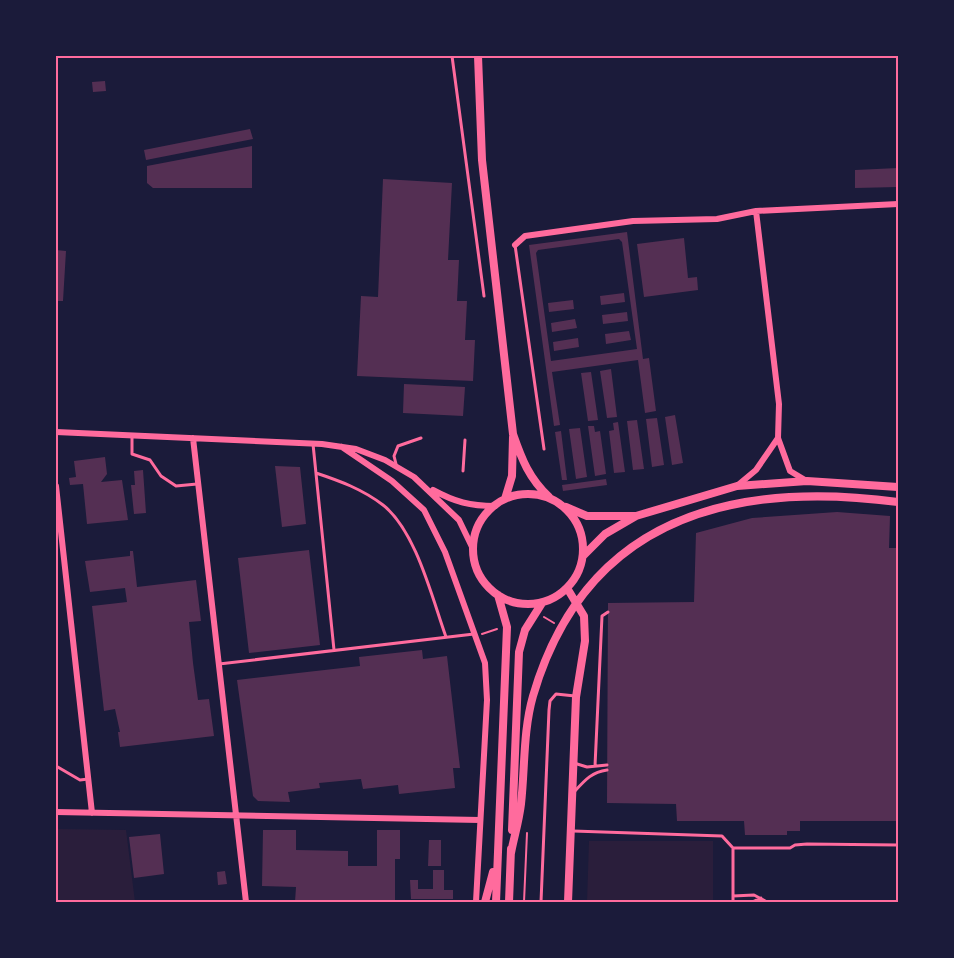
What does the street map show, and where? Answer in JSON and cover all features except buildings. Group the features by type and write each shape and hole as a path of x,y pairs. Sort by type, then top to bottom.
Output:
{"street":[{"path":"478,56 482,160 513,434 512,476 505,499"},
{"path":"515,245 525,236 633,221 717,219 756,211 898,204"},
{"path":"756,211 774,350 779,404 778,438 790,471 807,482"},
{"path":"56,432 356,448 402,470 424,486 459,520 473,549"},
{"path":"513,434 521,461 530,476 549,497 587,516 636,516"},
{"path":"193,438 246,903"},
{"path":"737,486 756,470 778,438"},
{"path":"342,447 392,481 424,510 446,552 476,634 487,680 476,903"},
{"path":"583,556 605,534 636,516 737,486 807,482 898,487"},
{"path":"56,486 92,813"},
{"path":"424,486 457,503 472,506 495,506"},
{"path":"542,603 515,603 498,595 482,580 474,560 473,549 479,525 495,506 505,499 531,494 549,497"},
{"path":"511,853 521,806 526,732 533,698 559,628 585,590 602,571 639,542 693,514 744,502 778,498 860,498 898,502"},
{"path":"509,903 519,652 525,630 542,603 567,588 578,573 583,556 582,537 574,519 561,505"},
{"path":"567,588 584,616 585,641 576,697 568,903"},
{"path":"496,903 507,627 498,595"},
{"path":"56,812 480,820"},
{"path":"485,903 498,854"}],"lane":[{"path":"452,56 484,296"},
{"path":"515,245 544,449"},
{"path":"132,435 132,454 150,460 161,476 176,486 199,484"},
{"path":"402,470 396,464 394,451 408,440 421,438"},
{"path":"463,471 465,440"},
{"path":"313,444 334,650"},
{"path":"316,473 349,484 384,506 410,540 446,637"},
{"path":"596,766 602,616 609,612"},
{"path":"219,664 476,634"},
{"path":"541,903 550,701 556,694 576,697"},
{"path":"574,763 587,768 607,765"},
{"path":"56,766 80,780 88,779"},
{"path":"572,795 587,778 597,772 607,770"},
{"path":"571,831 722,836 733,848 733,903"},
{"path":"733,848 790,848 795,844 898,845"},
{"path":"733,896 754,896 767,903"},
{"path":"752,903 761,898"}],"shaded area":[{"path":"56,829 126,830 135,902 56,902"},
{"path":"589,841 713,841 713,902 587,902"}]}
